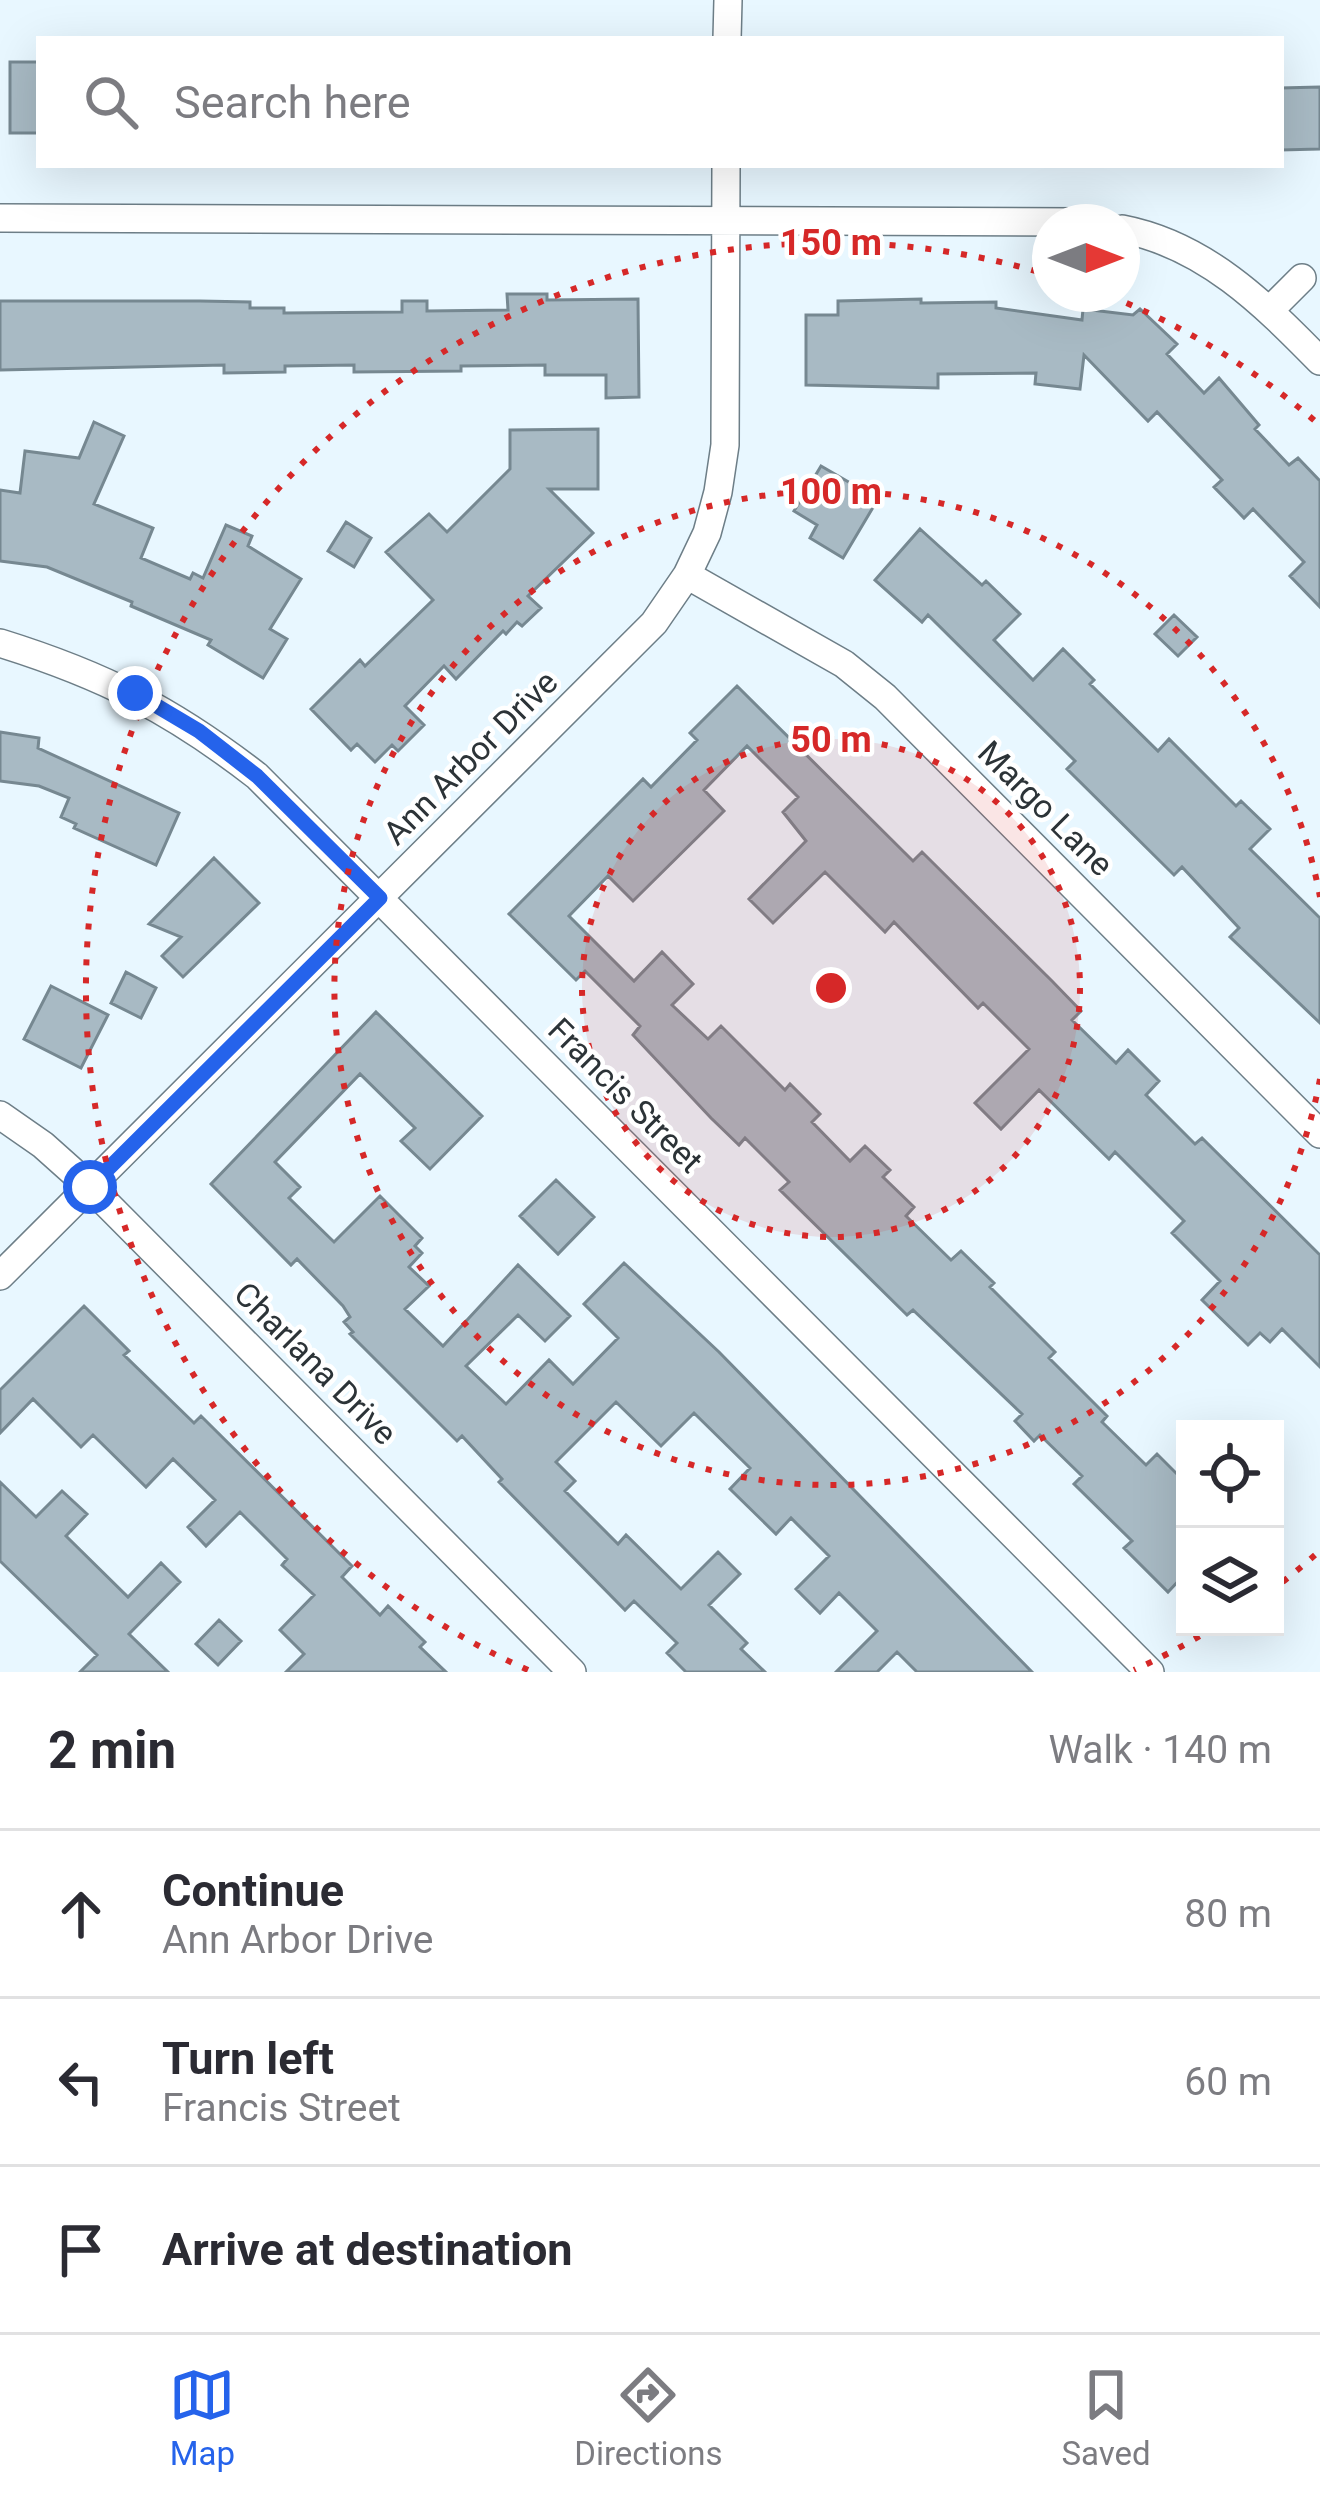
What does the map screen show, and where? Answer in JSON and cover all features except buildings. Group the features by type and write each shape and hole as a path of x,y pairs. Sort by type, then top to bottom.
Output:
{"street":[{"path":"727,36 728,0"},
{"name":"Ann Arbor Drive","path":"0,1276 654,623 687,575 706,533 725,446 726,168"},
{"path":"0,218 1032,222"},
{"path":"1140,235 1176,246 1218,268 1270,310 1320,361"},
{"path":"1270,310 1302,278"},
{"name":"Margo Lane","path":"687,575 844,664 885,697 1320,1134"},
{"name":"Francis Street","path":"0,644 101,678 199,731 257,776 1150,1672"},
{"name":"Charlana Drive","path":"0,1115 90,1187 572,1672"}],"route":[{"path":"90,1187 380,898 257,776 199,731 135,693"}]}
